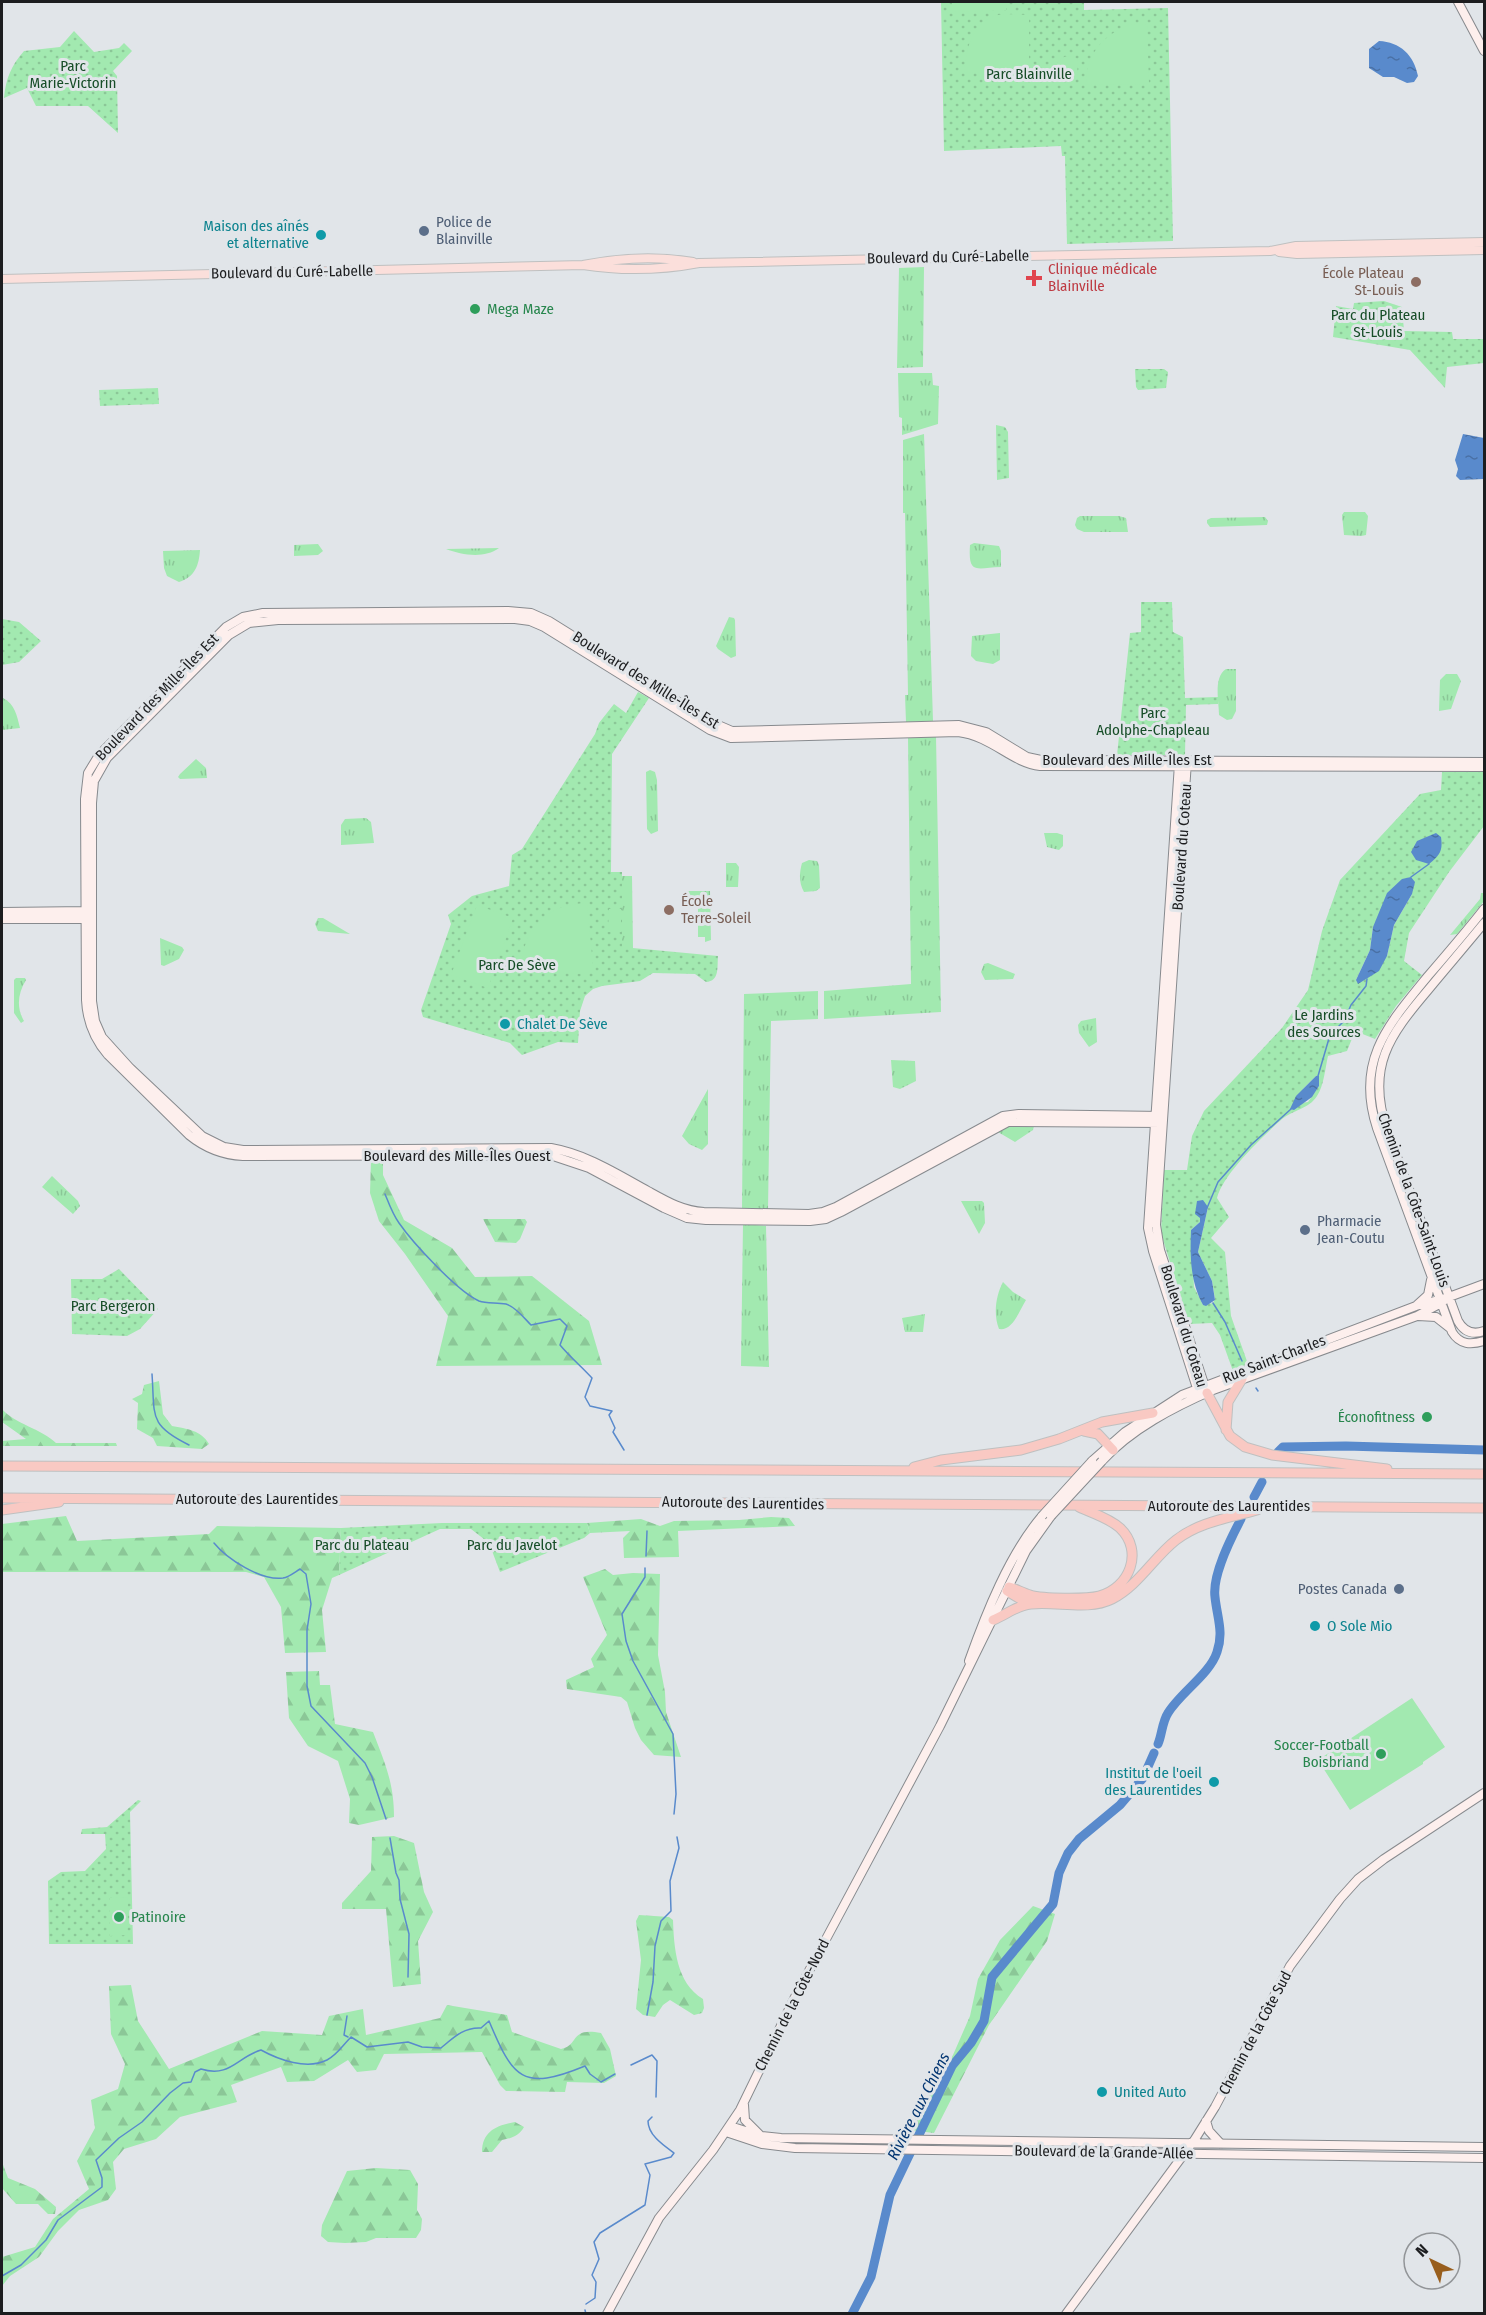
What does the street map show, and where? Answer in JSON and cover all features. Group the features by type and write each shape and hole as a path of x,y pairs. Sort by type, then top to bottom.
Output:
{"highway":[{"path":"1226,1430 1228,1402 1242,1380"},
{"path":"1203,1389 1226,1430 1239,1444 1268,1455 1335,1461 1422,1474"},
{"path":"899,1471 941,1460 1021,1450 1107,1421 1153,1413"},
{"path":"1082,1431 1098,1434 1110,1447"},
{"name":"Autoroute des Laurentides","path":"2,1466 1485,1474"},
{"name":"Autoroute des Laurentides","path":"2,1498 1485,1508"},
{"path":"2,1510 83,1498"},
{"path":"1008,1589 1039,1597 1094,1597 1110,1592 1125,1579 1132,1560 1131,1546 1125,1534 1113,1522 1075,1505"},
{"path":"993,1620 1029,1604 1091,1604 1111,1599 1127,1588 1171,1545 1190,1531 1210,1522 1269,1506"},
{"path":"1008,1589 1029,1604"}],"main road":[{"name":"Boulevard du Curé-Labelle","path":"1270,251 1304,246 1485,242"},
{"name":"Boulevard du Curé-Labelle","path":"2,279 583,265 605,261 648,259 677,259 699,263 1270,251 1302,254 1485,250"}],"street":[{"path":"1458,2 1485,51"},
{"name":"Boulevard des Mille-Îles Est","path":"89,847 93,790 96,776 104,761 229,634 245,624 262,621 526,620 544,627 704,727 728,737 958,732 987,740 1024,762 1036,765 1485,762"},
{"name":"Boulevard des Mille-Îles Est","path":"1183,764 1485,767"},
{"name":"Boulevard du Coteau","path":"1183,764 1159,1119 1156,1220 1158,1239 1203,1389"},
{"name":"Boulevard des Mille-Îles Ouest","path":"89,847 93,1006 95,1020 102,1037 111,1049 197,1132 211,1142 229,1148 551,1148 597,1163 688,1210 708,1213 813,1213 832,1209 1003,1116 1016,1114 1159,1119"},
{"name":"Chemin de la Côte-Saint-Louis","path":"1451,1329 1374,1119 1371,1073 1378,1045 1391,1022 1485,909"},
{"path":"2,912 89,915"},
{"path":"2,919 89,915"},
{"name":"Chemin de la Côte-Saint-Louis","path":"1485,922 1397,1028 1386,1052 1380,1074 1379,1089 1382,1115 1458,1321 1463,1328 1472,1333 1485,1331"},
{"path":"1371,1073 1380,1074"},
{"path":"1406,1207 1414,1204"},
{"path":"1416,1306 1428,1294 1432,1277"},
{"name":"Rue Saint-Charles","path":"1110,1447 1203,1389 1242,1380 1417,1316 1449,1297 1485,1284"},
{"name":"Rue Saint-Charles","path":"1110,1447 1153,1413 1178,1398 1349,1330 1416,1306 1441,1301"},
{"path":"1417,1316 1436,1317 1451,1329 1456,1338 1466,1343 1475,1344 1485,1341"},
{"path":"1349,1330 1353,1339"},
{"name":"Chemin de la Côte-Nord","path":"960,1686 995,1596 1022,1542 1042,1516 1092,1461 1110,1447"},
{"name":"Chemin de la Côte-Nord","path":"607,2313 655,2223 728,2129 744,2102 795,1997 960,1686 1029,1546 1051,1516 1102,1461 1110,1447"},
{"name":"Chemin de la Côte Sud","path":"1066,2313 1191,2144 1206,2121 1284,1976 1340,1899 1362,1876 1384,1858 1485,1793"},
{"path":"744,2102 745,2120 761,2136"},
{"path":"1206,2121 1209,2131 1221,2144"},
{"name":"Boulevard de la Grande-Allée","path":"728,2129 761,2136 916,2140 1485,2147"},
{"name":"Boulevard de la Grande-Allée","path":"728,2129 774,2146 1485,2157"},
{"path":"913,2149 916,2140"}],"green space":[{"name":"Parc Blainville","path":"941,2 1084,2 1084,10 1168,8 1173,241 1067,244 1065,156 1062,156 1061,146 944,151"},
{"path":"952,2 1006,2 1006,10 952,12"},
{"path":"999,15 1029,15 1029,70 964,73 968,48 980,25"},
{"path":"1130,24 1147,25 1149,84 1086,85 1089,64 1098,47 1111,34"},
{"name":"Parc Marie-Victorin","path":"74,31 94,52 119,48 124,43 132,51 113,71 117,76 118,133 88,106 36,106 27,88 4,98 10,73 24,51 60,47"},
{"path":"1068,56 1078,59 1077,76 1072,79 1057,79 1056,64"},
{"path":"924,267 923,367 897,368 899,268"},
{"name":"Parc du Plateau St-Louis","path":"1384,301 1402,307 1404,331 1452,332 1453,339 1484,339 1484,363 1447,367 1445,388 1410,350 1333,337 1336,306 1353,309 1354,303"},
{"path":"1135,369 1164,369 1168,372 1166,388 1138,390"},
{"path":"898,373 932,373 933,385 939,386 938,424 902,435 902,418 899,417"},
{"path":"158,388 159,404 100,406 99,390"},
{"path":"996,425 1005,427 1008,432 1009,478 997,480"},
{"path":"924,434 933,721 906,722 905,695 908,695 903,440"},
{"path":"1344,512 1365,512 1368,516 1366,535 1344,535 1342,515"},
{"path":"1080,516 1126,518 1128,532 1084,532 1077,529 1075,525"},
{"path":"1265,517 1268,521 1267,525 1210,527 1207,523 1207,520 1211,518"},
{"path":"974,543 999,546 1001,567 975,568 970,561 970,545"},
{"path":"318,544 323,551 318,555 294,556 294,545"},
{"path":"499,548 480,555 446,549"},
{"path":"200,550 199,561 189,577 179,582 167,576 163,551"},
{"name":"Parc Adolphe-Chapleau","path":"1141,602 1172,602 1173,632 1183,637 1185,698 1218,697 1218,704 1186,705 1185,755 1117,755 1130,633 1141,632"},
{"path":"729,617 735,620 736,656 731,658 716,646"},
{"path":"2,619 19,622 41,641 19,662 2,665"},
{"path":"1000,633 1000,660 993,664 976,661 971,656 972,636"},
{"path":"1226,669 1236,669 1236,711 1232,719 1227,720 1219,715 1218,690 1219,678"},
{"path":"1446,674 1457,674 1461,681 1451,709 1439,711 1440,680"},
{"name":"Parc De Sève","path":"638,692 649,698 612,754 611,872 622,872 622,947 718,956 716,976 706,982 695,974 653,973 640,981 593,989 585,996 580,1011 578,1043 558,1042 522,1055 510,1043 423,1017 421,1010 451,924 448,915 472,896 509,886 512,855 522,849 595,734 599,723 614,704 626,713"},
{"path":"3,698 13,707 20,728 2,730"},
{"path":"936,736 941,1012 824,1019 824,991 911,984 908,738"},
{"path":"196,759 206,768 207,778 180,779 178,777 180,774"},
{"path":"650,770 655,772 657,780 658,831 651,834 647,829 646,772"},
{"name":"Le Jardins des Sources","path":"1442,772 1484,772 1484,826 1449,872 1409,933 1404,961 1422,975 1396,1006 1375,1039 1355,1031 1347,1051 1328,1056 1321,1087 1314,1100 1282,1119 1255,1145 1227,1178 1217,1198 1229,1217 1211,1238 1225,1252 1231,1316 1248,1364 1233,1371 1220,1335 1212,1323 1189,1324 1161,1233 1164,1170 1187,1170 1192,1136 1204,1111 1282,1028 1308,990 1322,931 1340,880 1420,794 1441,790","holes":["1412,894 1394,925 1387,956 1356,980 1370,950 1373,927","1316,1076 1319,1076 1319,1086 1308,1102 1301,1103 1303,1089","1208,1207 1198,1252 1212,1281 1215,1299 1213,1303 1203,1305 1194,1287 1191,1230 1200,1222"]},
{"path":"366,818 371,822 374,843 341,845 341,825 345,819"},
{"path":"1044,833 1063,835 1063,846 1059,850 1047,847"},
{"path":"809,860 817,861 819,865 820,888 816,891 804,892 800,882 800,871 802,863"},
{"path":"726,863 736,863 739,867 738,887 726,887"},
{"path":"622,876 632,876 633,948 622,948"},
{"path":"683,891 710,891 711,940 705,942 705,937 698,937 698,903 683,904"},
{"path":"1481,893 1484,893 1484,901 1457,934 1450,935 1480,899"},
{"path":"587,903 593,966 585,974 522,971 526,943 531,931 539,922 559,908"},
{"path":"477,905 513,918 488,988 451,975"},
{"path":"609,909 621,909 621,932 608,932"},
{"path":"318,918 323,918 350,934 318,931 315,924"},
{"path":"160,938 182,947 184,950 179,959 164,966 161,965"},
{"path":"988,963 1015,974 1013,979 985,980 981,972 984,964"},
{"path":"16,978 26,980 19,1000 24,1021 21,1023 14,1013 14,980"},
{"path":"818,991 818,1019 771,1021 768,1209 742,1209 744,994"},
{"path":"1096,1018 1097,1042 1089,1047 1079,1033 1078,1025 1081,1021"},
{"path":"891,1060 915,1061 916,1081 900,1089 893,1087"},
{"path":"708,1089 708,1144 702,1150 689,1144 682,1136"},
{"path":"1009,1125 1034,1126 1033,1130 1015,1142 998,1132"},
{"path":"371,1161 383,1162 383,1175 404,1220 452,1248 475,1277 532,1276 589,1321 602,1365 436,1366 448,1316 379,1221 370,1193"},
{"path":"52,1176 78,1201 80,1206 73,1214 42,1187"},
{"path":"961,1201 982,1201 984,1203 985,1223 979,1234"},
{"path":"483,1219 525,1219 527,1222 516,1243 495,1242"},
{"path":"743,1224 766,1226 769,1367 741,1366"},
{"name":"Parc Bergeron","path":"119,1269 158,1309 140,1329 127,1336 72,1334 71,1279 102,1279"},
{"path":"1003,1282 1026,1300 1012,1324 999,1329 996,1305"},
{"path":"925,1314 923,1332 905,1332 902,1318"},
{"path":"159,1381 163,1414 172,1426 193,1431 206,1439 209,1444 202,1449 157,1446 153,1438 137,1429 138,1403 132,1399 142,1394 144,1385"},
{"path":"2,1409 14,1419 56,1443 116,1443 117,1446 2,1446 2,1441 26,1439 2,1422"},
{"path":"66,1516 77,1541 209,1534 217,1526 341,1528 339,1575 332,1578 322,1610 326,1652 285,1653 281,1607 264,1577 246,1572 2,1572 2,1524"},
{"path":"789,1518 795,1526 678,1531 679,1557 624,1558 623,1538 630,1531 590,1533 587,1523 641,1519 660,1526 674,1521"},
{"path":"442,1523 587,1523 590,1533 584,1538 500,1572 489,1543 471,1529 440,1529 339,1575 341,1528"},
{"path":"605,1569 613,1575 660,1574 658,1655 666,1712 681,1757 654,1755 641,1740 627,1702 621,1697 567,1689 566,1680 594,1667 591,1659 607,1635 583,1577"},
{"path":"319,1671 320,1685 330,1685 335,1724 373,1732 391,1783 394,1817 359,1825 349,1823 350,1799 338,1761 308,1746 289,1718 286,1672"},
{"name":"Soccer-Football Boisbriand","path":"1412,1698 1445,1747 1423,1764 1350,1810 1318,1760"},
{"path":"138,1800 141,1801 130,1812 133,1944 49,1944 48,1881 61,1872 85,1871 106,1849 105,1834 81,1834 82,1829 107,1827"},
{"path":"394,1836 414,1843 424,1892 433,1912 418,1941 421,1984 393,1987 386,1909 342,1909 342,1903 371,1871 372,1837"},
{"name":"Patinoire","path":"128,1897 127,1935 110,1936 110,1898"},
{"path":"1033,1906 1055,1914 1047,1941 989,2025 934,2133 909,2130 953,2055 970,2016 978,1979 1000,1940"},
{"path":"639,1915 669,1917 673,1920 678,1964 687,1984 703,1999 702,2013 694,2015 670,2000 663,2005 655,2017 643,2015 636,2009 641,1960 636,1921"},
{"path":"131,1985 138,2021 169,2069 262,2031 322,2035 329,2016 363,2009 366,2035 440,2018 447,2005 507,2015 512,2032 561,2049 567,2047 579,2034 584,2032 601,2033 610,2049 616,2076 604,2083 567,2082 565,2092 506,2091 500,2085 482,2052 384,2054 376,2070 357,2072 348,2060 314,2081 287,2082 281,2067 231,2085 237,2102 180,2117 156,2139 124,2149 113,2162 116,2189 108,2200 79,2210 58,2231 39,2257 10,2276 2,2286 2,2257 35,2247 53,2219 89,2189 77,2161 95,2128 91,2100 118,2089 125,2064 111,2034 109,1986"},
{"path":"515,2122 524,2127 520,2133 502,2140 492,2152 482,2152 485,2139 492,2130"},
{"path":"2,2162 8,2178 35,2189 56,2207 55,2214 48,2214 38,2204 16,2204 2,2188"},
{"path":"376,2168 410,2170 418,2184 417,2210 422,2219 421,2230 416,2238 376,2238 366,2242 328,2242 321,2236 322,2225 347,2171"}],"water":[{"path":"1379,41 1393,44 1405,51 1416,69 1418,76 1414,82 1407,83 1394,77 1383,77 1369,68 1369,49"},
{"path":"1463,434 1484,438 1484,479 1460,480 1456,476 1458,469 1455,460"},
{"path":"1436,833 1441,837 1442,842 1438,855 1429,864 1416,860 1411,852 1417,841"},
{"path":"1411,877 1415,882 1412,894 1394,925 1387,956 1379,971 1358,984 1356,980 1370,950 1373,927 1387,893 1402,879"},
{"path":"1316,1076 1319,1076 1319,1086 1312,1097 1294,1110 1290,1109 1296,1096"},
{"path":"1203,1200 1208,1207 1198,1252 1212,1281 1215,1300 1206,1306 1203,1305 1196,1287 1191,1249 1191,1230 1200,1222 1200,1218 1195,1214 1197,1201"}],"waterway":[{"path":"1411,877 1429,864"},
{"path":"1318,1076 1330,1035 1344,1021 1351,1005 1366,986 1367,979"},
{"path":"1207,1208 1218,1182 1251,1145 1291,1109"},
{"path":"385,1194 397,1220 414,1242 436,1266 470,1296 482,1302 510,1305 531,1325 560,1319 567,1326 560,1345 592,1378 585,1397 590,1406 612,1411 609,1415 615,1428 613,1432 624,1450"},
{"path":"1213,1303 1225,1322 1242,1361"},
{"path":"152,1374 156,1418 166,1431 189,1445"},
{"name":"Rivière aux Chiens","path":"1278,1452 1283,1447 1346,1446 1484,1450"},
{"name":"Rivière aux Chiens","path":"1254,1497 1262,1482"},
{"name":"Rivière aux Chiens","path":"1158,1744 1168,1713 1202,1676 1217,1652 1220,1631 1215,1597 1216,1578 1241,1519"},
{"path":"646,1556 647,1531"},
{"path":"214,1543 227,1556 245,1568 265,1576 283,1578 300,1569 306,1574 311,1604 307,1630 307,1686 311,1706 365,1763 386,1819"},
{"path":"645,1568 645,1577 622,1614 626,1641 633,1661 673,1734 676,1794 674,1814"},
{"name":"Rivière aux Chiens","path":"852,2314 871,2277 890,2195 952,2066 971,2043 984,2021 992,1977 1053,1904 1059,1873 1068,1853 1079,1839 1120,1805 1143,1778 1154,1753"},
{"path":"647,2015 653,1982 655,1946 661,1921 671,1911 670,1881 679,1848 677,1837"},
{"path":"390,1838 399,1880 400,1899 409,1934 408,1977"},
{"path":"347,2016 344,2035 348,2037"},
{"path":"2,2276 21,2265 46,2240 58,2220 102,2187 102,2178 96,2160 119,2138 142,2122 170,2093 183,2083 191,2082 195,2072 201,2069 211,2071 226,2069 261,2050 293,2063 319,2063 334,2055 351,2037 367,2047 408,2042 422,2047 441,2048 460,2033 469,2029 481,2028 489,2021 505,2056 522,2075 547,2078 585,2066 590,2074 601,2082 615,2074"},
{"path":"631,2065 652,2055 657,2061 656,2097"},
{"path":"586,2304 595,2298 596,2282 592,2275 599,2259 594,2242 600,2233 645,2205 650,2175 645,2164 671,2157 674,2153 665,2147 651,2131 648,2121 652,2117"},
{"path":"585,2310 586,2314"}],"place":[{"name":"Police de Blainville","path":"424,231"},
{"name":"Maison des aînés et alternative","path":"321,235"},
{"name":"Clinique médicale Blainville","path":"1034,278"},
{"name":"École Plateau St-Louis","path":"1416,282"},
{"name":"Mega Maze","path":"475,309"},
{"name":"École Terre-Soleil","path":"669,910"},
{"name":"Chalet De Sève","path":"505,1024"},
{"name":"Pharmacie Jean-Coutu","path":"1305,1230"},
{"name":"Éconofitness","path":"1427,1417"},
{"name":"Postes Canada","path":"1399,1589"},
{"name":"O Sole Mio","path":"1315,1626"},
{"name":"Soccer-Football Boisbriand","path":"1381,1754"},
{"name":"Institut de l'oeil des Laurentides","path":"1214,1782"},
{"name":"Patinoire","path":"119,1917"},
{"name":"United Auto","path":"1102,2092"}],"park label":[{"name":"Parc du Plateau","path":"362,1545"},
{"name":"Parc du Javelot","path":"512,1545"}]}
